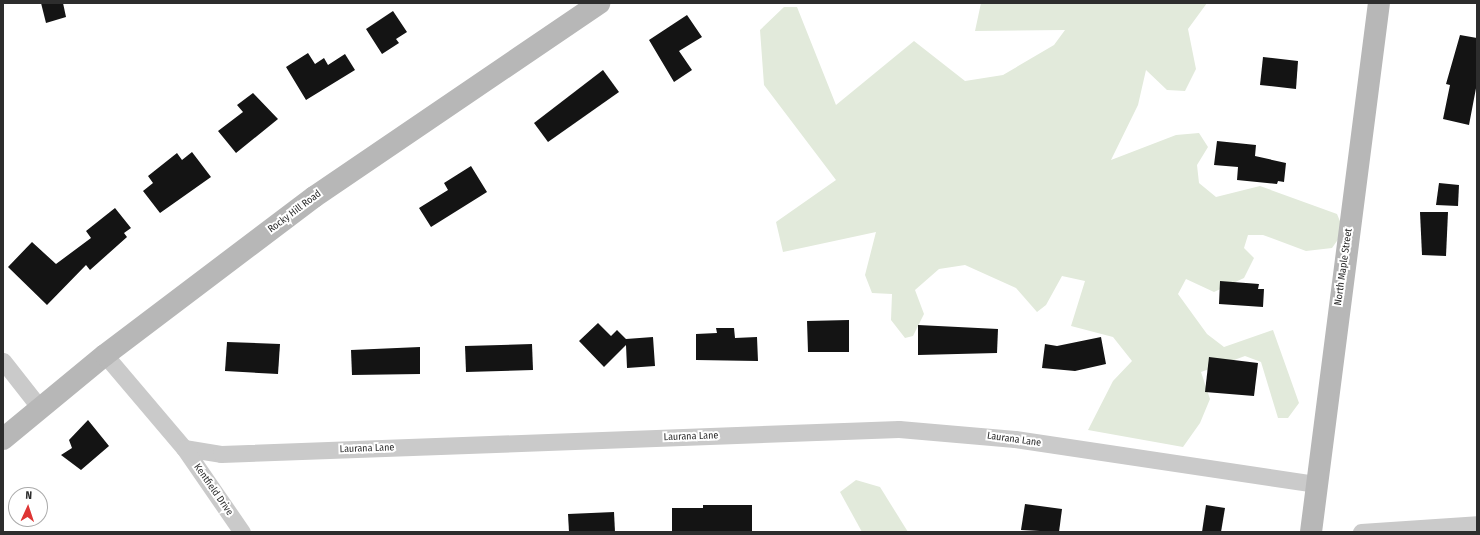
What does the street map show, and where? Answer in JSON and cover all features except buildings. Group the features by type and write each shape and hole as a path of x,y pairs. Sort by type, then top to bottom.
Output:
{"street":[{"name":"Rocky Hill Road","path":"3,439 104,356 314,196 599,3"},
{"name":"North Maple Street","path":"1311,532 1379,3"},
{"path":"104,356 184,448"},
{"path":"3,361 40,408"},
{"name":"Laurana Lane","path":"184,448 229,454 899,429 1015,439 1317,484"},
{"name":"Kentfield Drive","path":"184,448 242,532"},
{"path":"1361,532 1477,524"}],"green space":[{"path":"981,3 1207,3 1188,29 1196,69 1185,91 1167,90 1146,70 1138,105 1111,160 1176,135 1199,133 1208,147 1197,165 1199,183 1216,197 1260,186 1337,214 1344,231 1332,248 1306,251 1263,235 1248,235 1244,248 1254,258 1244,278 1214,292 1186,279 1178,294 1207,334 1224,347 1273,330 1299,403 1288,418 1278,418 1261,362 1245,356 1201,372 1210,399 1200,423 1183,447 1088,430 1113,381 1132,361 1113,337 1071,326 1085,281 1062,276 1046,305 1037,312 1016,288 965,265 939,269 915,290 924,314 913,336 905,338 891,320 892,294 872,293 865,275 876,232 783,252 776,222 836,180 764,85 760,30 784,7 797,7 836,105 914,41 965,81 1003,75 1054,45 1065,30 975,31"},
{"path":"856,480 880,487 908,532 862,532 840,492"}]}
